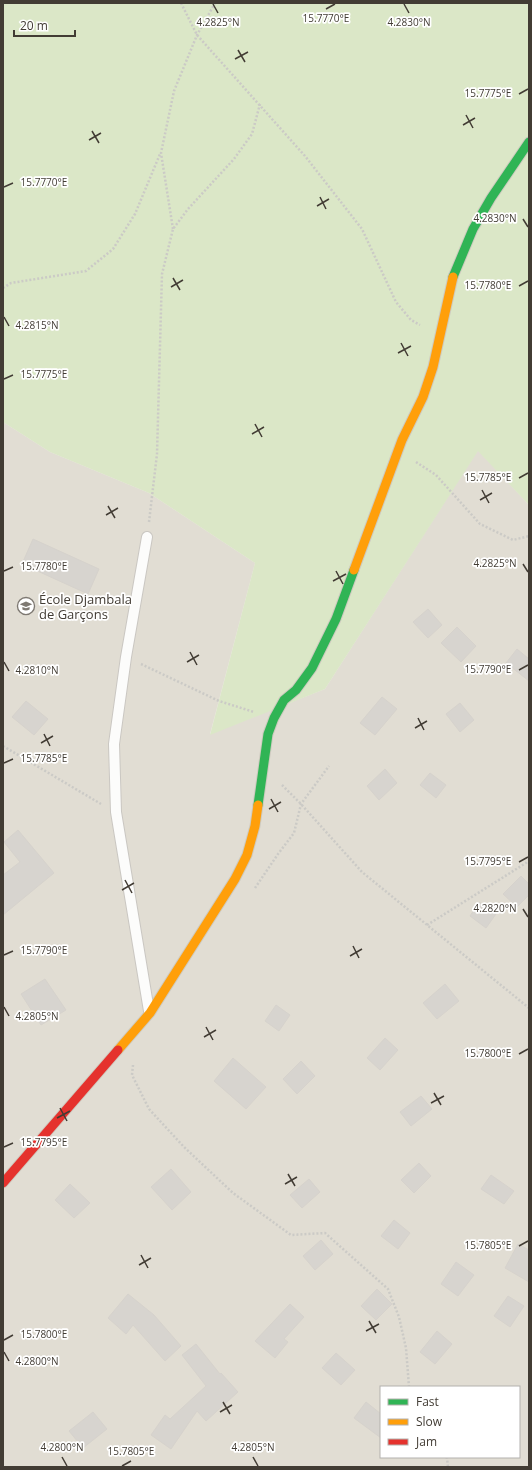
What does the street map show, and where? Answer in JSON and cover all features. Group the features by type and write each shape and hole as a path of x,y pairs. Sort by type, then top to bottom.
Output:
{"street":[{"path":"3,1183 150,1013 235,879 248,855 255,826 268,734 274,718 284,700 296,690 312,668 336,619 398,452 423,397 433,366 452,280 473,229 491,198 529,142"}],"lane":[{"path":"147,537 126,657 114,744 116,812 150,1013"}],"path":[{"path":"181,3 197,35 305,156 362,229 396,302 411,320 440,336"},
{"path":"3,288 11,283 86,271 113,249 135,214 161,153 174,91 197,35 215,3"},
{"path":"147,537 157,454 162,274 173,230 188,209 234,158 252,134 260,104"},
{"path":"161,153 173,230"},
{"path":"398,452 436,475 480,524 513,540 529,536"},
{"path":"126,657 219,701 274,718"},
{"path":"3,746 116,812"},
{"path":"254,890 294,833 301,804 329,766"},
{"path":"282,778 282,785 362,872 529,1008"},
{"path":"427,925 529,860"},
{"path":"133,1059 132,1075 149,1109 184,1146 233,1193 291,1235 325,1233 388,1289 403,1332 406,1348 409,1386"}],"shaded area":[{"path":"3,422 50,452 149,493 255,563 210,734 325,689 478,450 529,505 529,1467 3,1467"}],"green space":[{"path":"3,3 529,3 529,505 478,451 325,689 210,735 255,563 149,493 50,452 3,422"}],"building":[{"path":"33,539 99,569 88,594 22,564"},
{"path":"428,609 442,625 428,638 413,622"},
{"path":"457,627 476,646 461,662 441,643"},
{"path":"517,649 529,659 529,681 506,663"},
{"path":"382,697 397,709 375,735 360,723"},
{"path":"26,701 48,719 34,735 12,717"},
{"path":"460,703 474,720 460,732 446,714"},
{"path":"385,769 397,783 379,800 367,786"},
{"path":"430,773 446,785 436,798 420,785"},
{"path":"18,830 54,873 3,915 3,875 20,862 4,842"},
{"path":"521,876 529,884 529,895 517,907 503,894"},
{"path":"479,902 496,914 486,928 470,916"},
{"path":"45,979 66,1010 41,1025 21,994"},
{"path":"445,984 459,1001 437,1019 423,1003"},
{"path":"276,1005 290,1015 279,1031 265,1021"},
{"path":"385,1038 398,1050 380,1070 367,1058"},
{"path":"233,1058 266,1087 246,1109 214,1081"},
{"path":"301,1061 315,1076 297,1094 283,1079"},
{"path":"421,1096 432,1109 411,1126 400,1112"},
{"path":"419,1163 431,1176 414,1193 401,1180"},
{"path":"171,1169 191,1192 172,1210 151,1187"},
{"path":"491,1175 514,1191 504,1204 481,1189"},
{"path":"309,1179 320,1192 302,1208 290,1195"},
{"path":"70,1184 90,1203 74,1218 55,1200"},
{"path":"394,1220 410,1233 398,1249 381,1236"},
{"path":"321,1240 333,1254 315,1270 303,1256"},
{"path":"518,1244 529,1250 529,1282 505,1268"},
{"path":"456,1262 474,1275 458,1296 441,1284"},
{"path":"377,1289 392,1304 376,1320 361,1306"},
{"path":"128,1294 154,1315 181,1346 165,1361 133,1325 126,1334 108,1318"},
{"path":"508,1296 524,1306 510,1327 494,1316"},
{"path":"290,1304 304,1317 284,1339 288,1342 275,1358 255,1341"},
{"path":"437,1331 452,1344 435,1364 420,1352"},
{"path":"196,1344 220,1374 221,1373 238,1392 206,1421 197,1411 171,1449 151,1435 165,1415 170,1419 206,1386 182,1355"},
{"path":"336,1353 355,1370 341,1385 322,1368"},
{"path":"366,1402 380,1413 380,1437 354,1418"},
{"path":"93,1412 107,1429 83,1448 69,1431"}],"traffic: fast":[{"path":"453,277 473,229 491,198 529,142"},
{"path":"258,805 268,734 274,718 284,700 296,690 312,668 336,619 354,570"}],"traffic: slow":[{"path":"354,570 402,440 423,397 433,367 453,277"},
{"path":"118,1050 150,1013 235,879 247,855 255,826 258,805"}],"traffic: jam":[{"path":"3,1183 118,1050"}],"place":[{"name":"École Djambala de Garçons","path":"26,606"}]}
